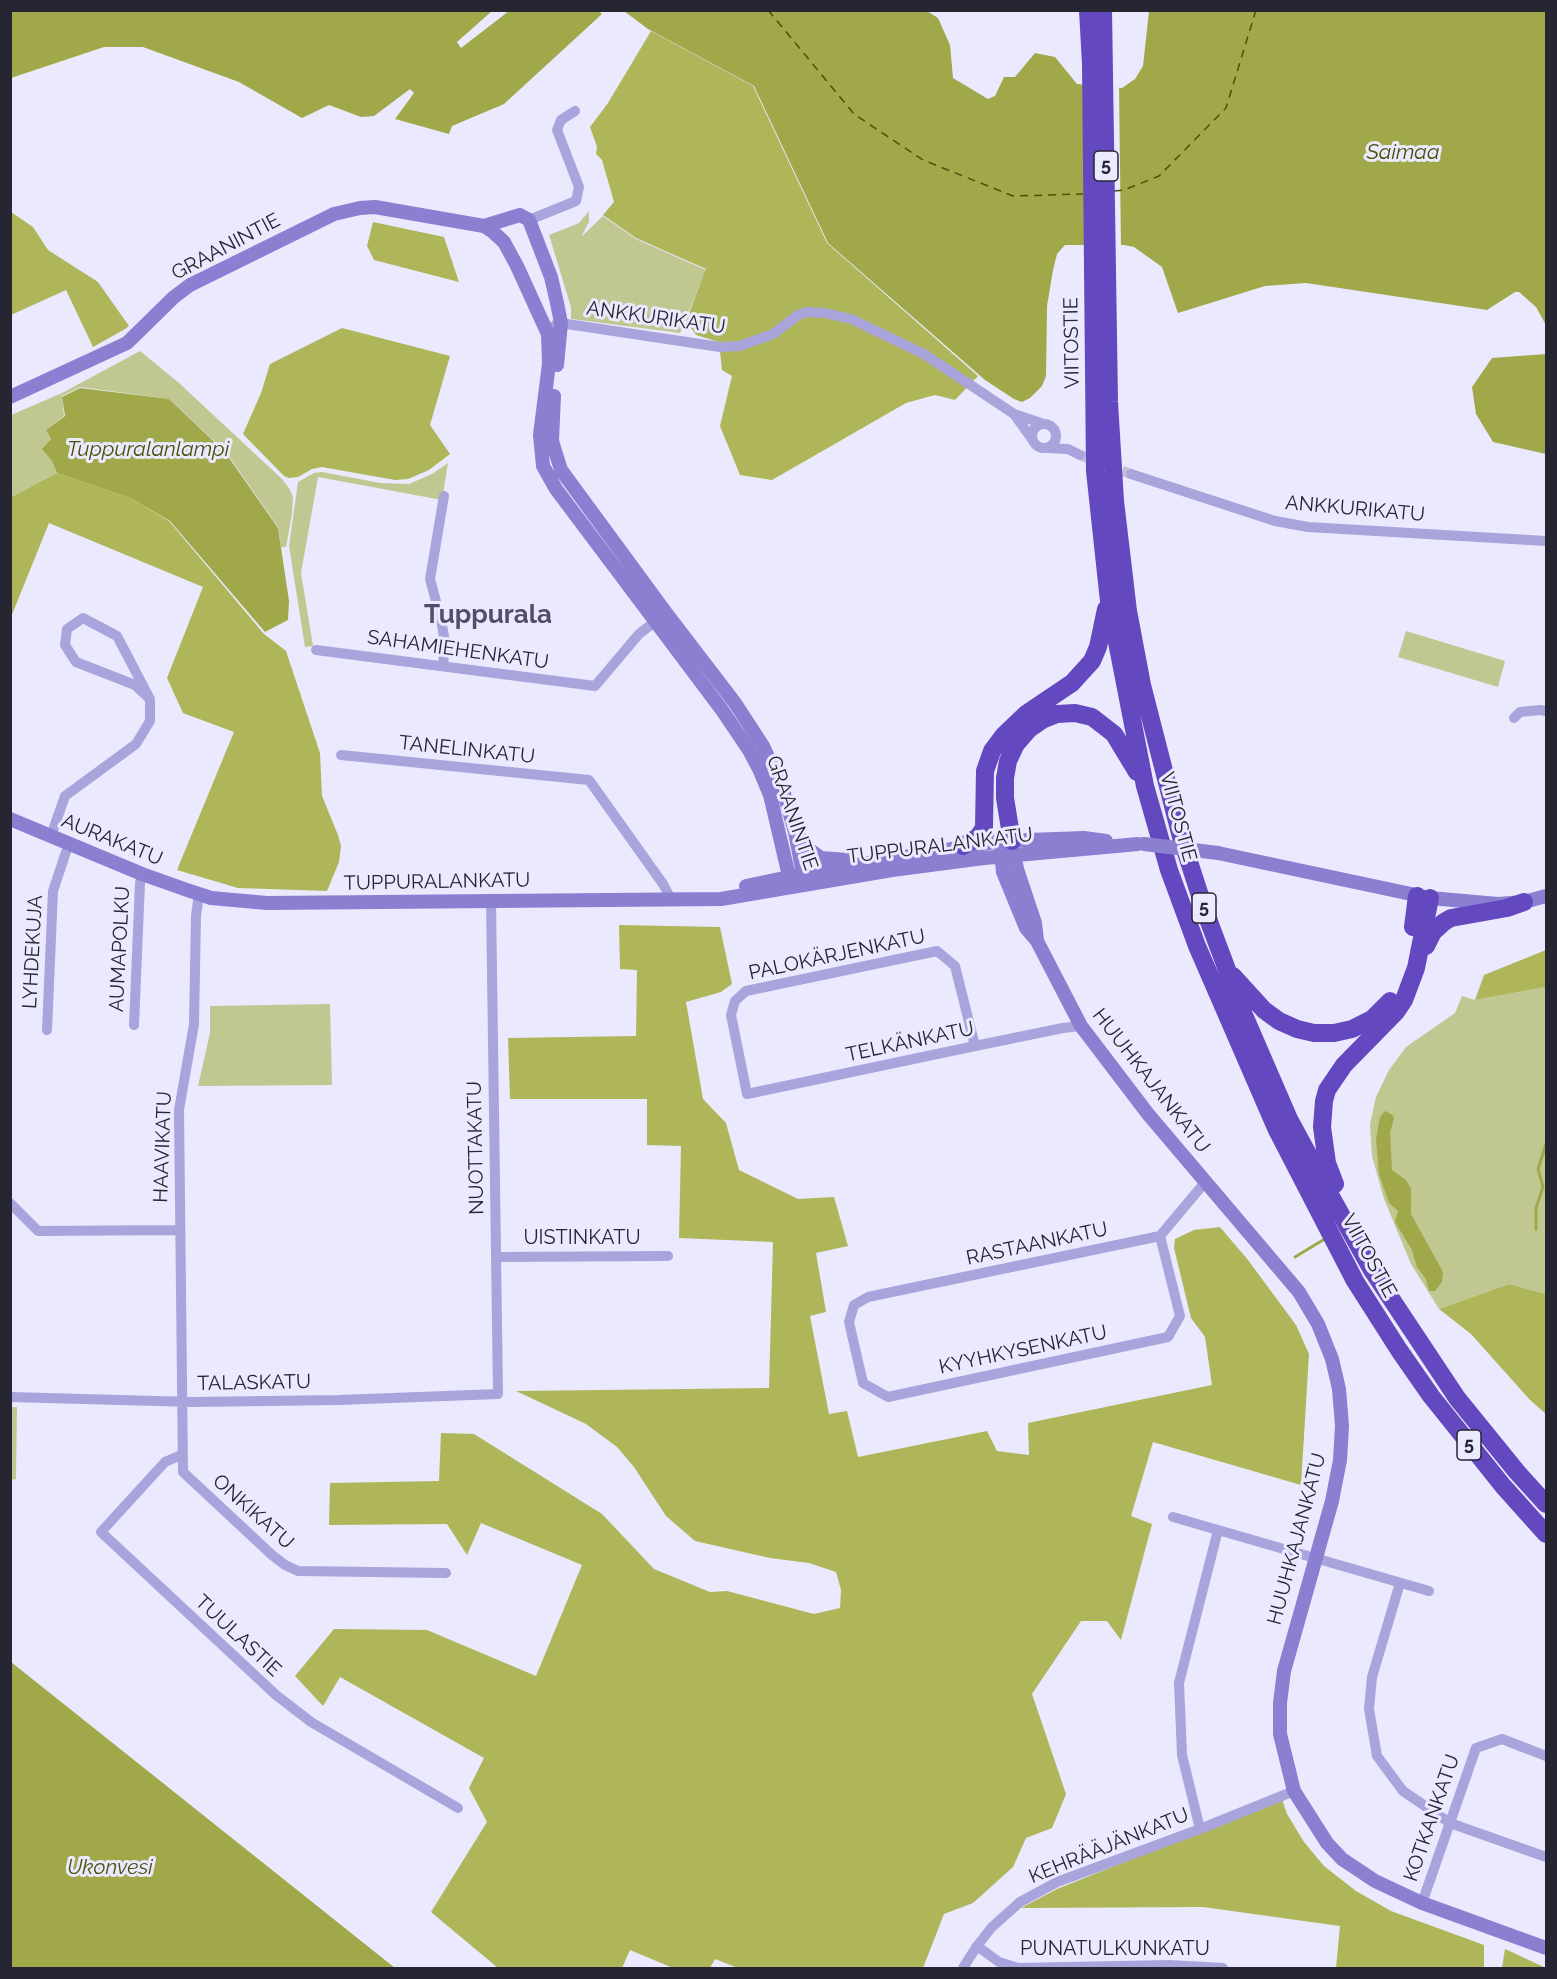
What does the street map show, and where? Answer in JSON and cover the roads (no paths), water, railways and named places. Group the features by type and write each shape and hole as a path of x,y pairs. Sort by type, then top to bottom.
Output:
{"highway":[{"name":"VIITOSTIE","path":"1088,10 1098,64"},
{"name":"VIITOSTIE","path":"1103,10 1098,64 1100,270 1095,471 1109,601 1145,786 1169,870 1197,946 1276,1128 1355,1281 1398,1350 1431,1396 1503,1486 1546,1534"},
{"name":"VIITOSTIE","path":"1100,270 1115,501 1128,611 1142,685 1181,837 1205,911 1226,969 1289,1119 1354,1236 1406,1324 1456,1398 1546,1504"},
{"path":"963,846 978,837 984,828 986,817 985,771 992,751 1004,735 1026,714 1072,683 1092,661 1098,647 1103,618 1109,601"},
{"path":"1007,848 1005,778 1008,761 1016,744 1029,729 1041,720 1057,714 1075,713 1092,717 1114,734 1145,786"},
{"path":"1007,848 993,789 996,763 1005,743 1026,714"},
{"path":"1226,969 1264,1010 1279,1021 1314,1033 1334,1033 1353,1029 1372,1019 1387,1006 1399,987 1406,969 1423,897"},
{"path":"1354,1236 1327,1162 1322,1115 1327,1090 1344,1065 1396,1012 1411,985 1423,897"},
{"path":"1369,1039 1404,1007 1416,984 1425,948 1438,926 1451,918 1491,912 1524,902"}],"street":[{"path":"529,220 576,201 579,187 557,130 561,120 575,111"},
{"name":"GRAANINTIE","path":"10,397 127,343 174,297 190,285 334,214 346,210 375,207 484,226 520,215 529,220 551,277 561,324 552,423 552,441 561,470 661,617 760,771 797,878"},
{"name":"GRAANINTIE","path":"484,226 504,242 518,266 546,327 549,364 540,435 543,466 556,489 735,703 763,746 783,790 795,832 797,878"},
{"name":"ANKKURIKATU","path":"546,327 561,324 720,347 740,346 773,334 798,315 807,312 825,313 851,319 924,354 1014,414 1044,424"},
{"name":"ANKKURIKATU","path":"1014,414 1032,439"},
{"path":"1068,449 1052,426 1044,424 1036,427 1032,439 1038,447 1068,449 1080,455"},
{"path":"1048,448 1054,444 1056,433"},
{"name":"ANKKURIKATU","path":"1131,474 1275,521 1308,527 1546,542"},
{"path":"443,666 445,642 430,579 444,496"},
{"name":"SAHAMIEHENKATU","path":"316,650 595,686 639,634 661,617"},
{"path":"51,836 65,796 136,744 150,721 150,699 117,636 83,618 67,629 65,645 76,662 135,685 150,699"},
{"path":"1514,718 1520,712 1546,711"},
{"name":"TANELINKATU","path":"341,755 589,780 673,899"},
{"name":"AURAKATU","path":"10,819 142,874 199,894"},
{"path":"795,832 809,849 821,858 873,861"},
{"name":"TUPPURALANKATU","path":"797,878 892,870 1007,848 1084,838 1218,853 1423,897 1498,904 1524,902 1546,896"},
{"name":"LYHDEKUJA","path":"47,1029 52,891 69,843"},
{"name":"TUPPURALANKATU","path":"199,894 233,901 267,903 673,899 963,846 1007,848"},
{"name":"HUUHKAJANKATU","path":"1007,848 1035,923 1037,941 1081,1026 1148,1114 1299,1292 1317,1324 1332,1359 1339,1389 1342,1426 1340,1460 1332,1501 1297,1618 1284,1671 1280,1702 1280,1734 1293,1791 1315,1826 1342,1859 1375,1881 1422,1903 1546,1948"},
{"name":"AUMAPOLKU","path":"134,1025 142,874"},
{"name":"HAAVIKATU","path":"182,1402 178,1230 179,1110 194,1024 196,916 199,894"},
{"name":"NUOTTAKATU","path":"491,901 498,1394"},
{"name":"PALOKÄRJENKATU","path":"747,1094 732,1015 735,1001 746,991 938,951 955,966 975,1046"},
{"name":"TELKÄNKATU","path":"747,1094 1081,1026"},
{"path":"1160,1236 1206,1181"},
{"path":"10,1203 38,1231 178,1230"},
{"name":"RASTAANKATU","path":"854,1305 868,1297 1160,1236"},
{"name":"KYYHKYSENKATU","path":"854,1305 849,1322 863,1383 888,1397 1168,1337 1180,1317 1160,1236"},
{"name":"UISTINKATU","path":"496,1257 668,1256"},
{"name":"TALASKATU","path":"10,1397 182,1402 339,1400 498,1394"},
{"name":"ONKIKATU","path":"182,1402 183,1472 285,1565 298,1571 446,1573"},
{"name":"TUULASTIE","path":"181,1455 165,1462 101,1532 276,1695 311,1722 458,1808"},
{"path":"1173,1517 1429,1591"},
{"path":"1200,1829 1182,1755 1179,1683 1218,1530"},
{"path":"1401,1583 1372,1677 1369,1709 1377,1756 1403,1791 1450,1823 1546,1857"},
{"name":"KOTKANKATU","path":"1422,1903 1476,1748 1502,1739 1546,1755"},
{"name":"KEHRÄÄJÄNKATU","path":"963,1968 976,1946 992,1927 1020,1902 1056,1882 1200,1829 1293,1791"},
{"name":"PUNATULKUNKATU","path":"976,1946 999,1962 1018,1968 1169,1965 1223,1968"}],"water":[{"path":"597,10 602,14 504,104 452,126 449,134 395,119 414,93 410,89 374,116 361,117 329,105 302,118 239,82 143,47 104,47 11,78 10,11 492,11 457,42 461,48 509,11"},
{"name":"Saimaa","path":"624,11 927,11 938,18 950,45 953,78 988,99 995,96 1004,77 1015,77 1035,53 1055,57 1077,84 1122,88 1135,79 1143,66 1149,11 1546,11 1546,325 1536,307 1519,292 1515,292 1487,310 1306,283 1265,286 1178,313 1162,267 1134,247 1065,245 1057,254 1047,306 1046,376 1042,386 1030,398 1022,402 985,380 828,243 754,86 648,29"},
{"path":"1546,354 1546,454 1493,442 1476,414 1472,387 1492,358"},
{"name":"Tuppuralanlampi","path":"80,388 169,399 225,452 278,528 289,601 288,620 265,632 170,521 130,498 57,473 52,461 42,449 51,439 46,430 65,416 62,397"},
{"path":"1385,1111 1393,1115 1394,1119 1390,1132 1392,1170 1406,1180 1411,1189 1411,1214 1443,1272 1442,1282 1435,1291 1429,1291 1426,1279 1417,1267 1412,1250 1395,1222 1398,1211 1389,1203 1379,1174 1376,1139 1380,1117"},
{"name":"Ukonvesi","path":"11,1662 395,1968 11,1968"}],"waterway":[{"path":"1536,1229 1536,1208 1543,1187 1538,1169 1546,1144"},
{"path":"1295,1257 1323,1240"}],"tunnel":[{"path":"1080,455 1131,474"}],"district":[{"name":"Tuppurala","path":"488,615"}]}
